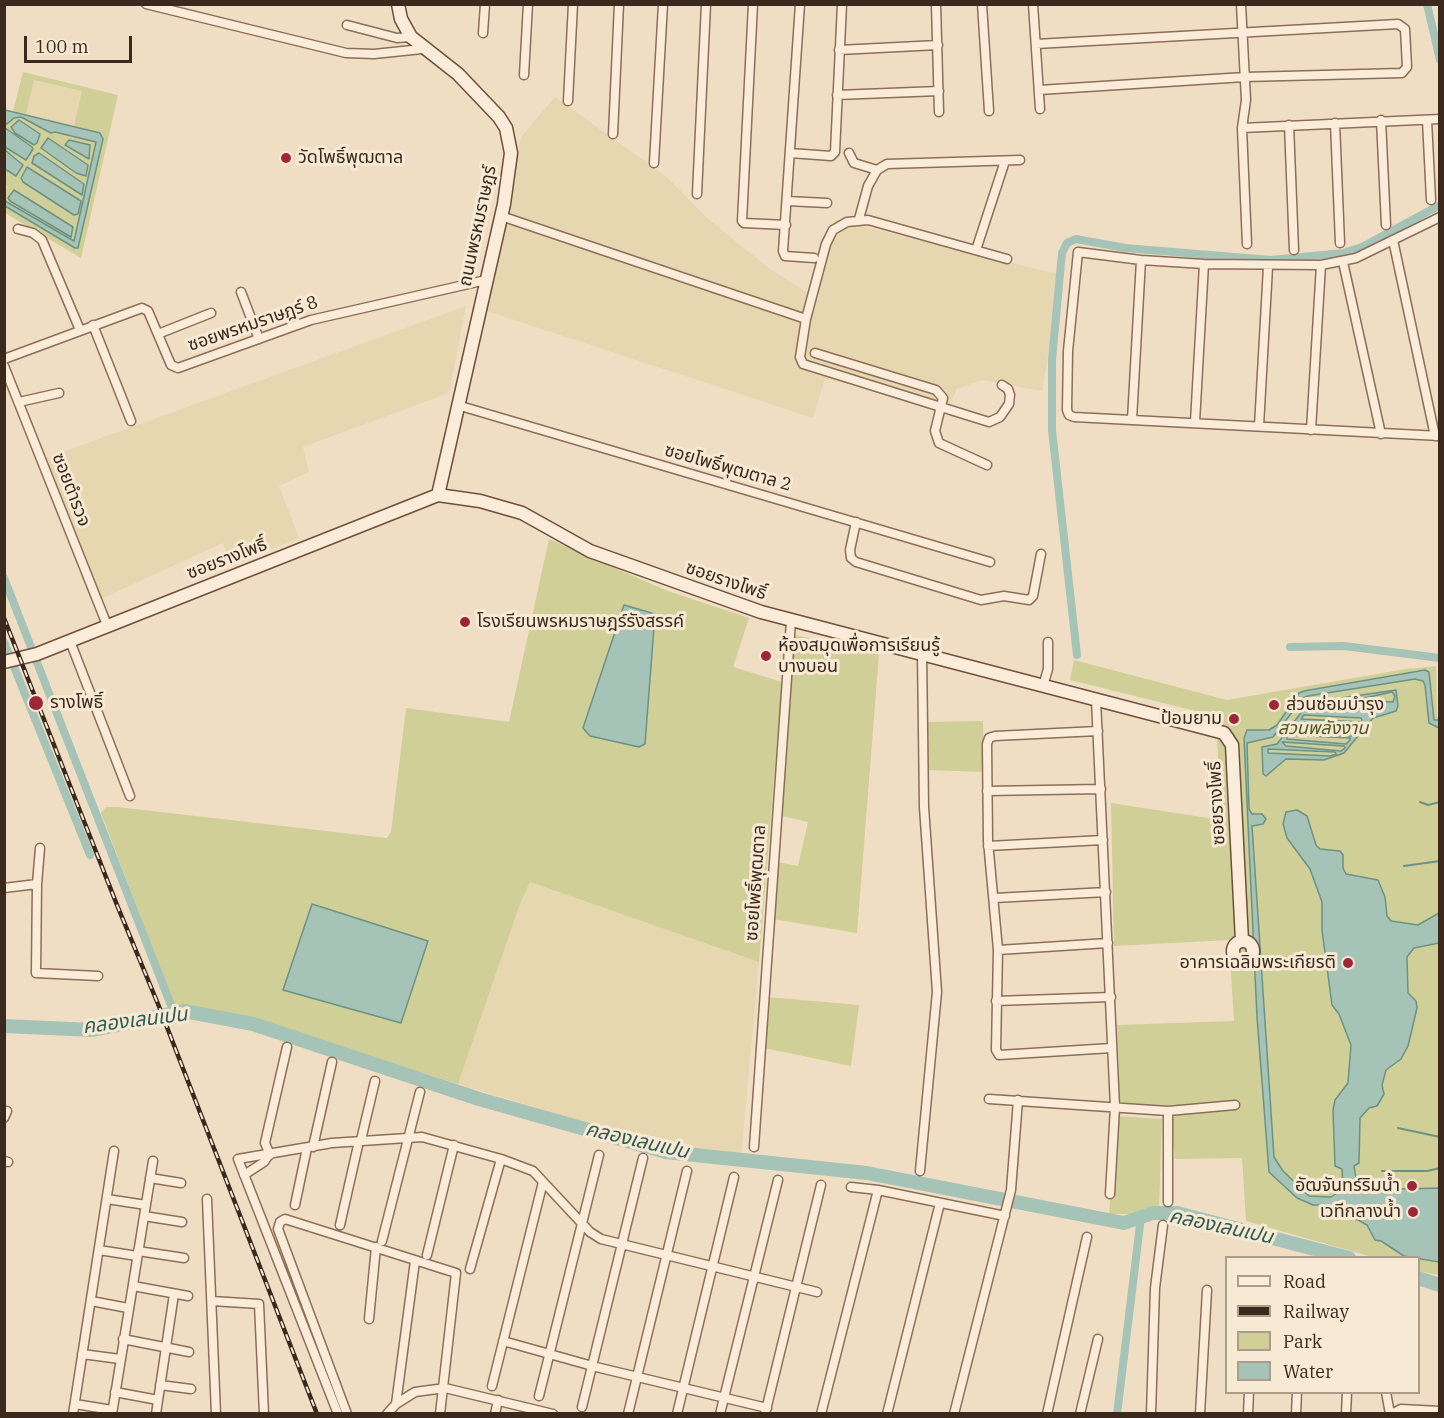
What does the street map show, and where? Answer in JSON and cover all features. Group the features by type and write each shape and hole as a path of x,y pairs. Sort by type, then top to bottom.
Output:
{"street":[{"path":"146,4 346,53 374,54 422,48"},
{"name":"ถนนพรหมราษฎร์","path":"398,4 401,19 411,37 474,89 506,128 509,140 510,171 438,495"},
{"path":"483,33 484,4"},
{"path":"524,75 528,4"},
{"path":"568,101 573,4"},
{"path":"613,134 619,4"},
{"path":"654,163 663,4"},
{"path":"697,194 706,4"},
{"path":"753,4 742,221 744,223 786,225"},
{"path":"800,4 785,256 814,258"},
{"path":"790,153 833,155 842,4"},
{"path":"936,4 939,112"},
{"path":"982,4 989,111"},
{"path":"1033,4 1040,109"},
{"path":"1241,4 1246,100 1242,128 1247,244"},
{"path":"347,25 397,38 411,37"},
{"path":"1036,44 1402,25 1407,67 1402,73 1245,77 1039,90"},
{"path":"839,50 938,45"},
{"path":"837,95 939,91"},
{"path":"1242,128 1289,124 1440,119"},
{"path":"1381,120 1386,225"},
{"path":"1427,120 1431,201"},
{"path":"1335,123 1340,243"},
{"path":"1289,124 1294,250"},
{"path":"849,153 854,163 877,170"},
{"path":"859,219 868,186 877,170 896,162 1020,160"},
{"path":"976,250 1005,161"},
{"path":"787,201 827,203"},
{"path":"501,216 806,319"},
{"path":"1393,240 1437,436 1069,415 1068,351 1078,252 1141,260 1204,264 1268,267 1321,265 1343,262 1440,217"},
{"path":"1002,385 1008,389 1010,395 1008,404 994,421 941,408 800,362 806,319 822,256 833,230 859,219 1007,259"},
{"path":"18,229 33,233 42,240 80,330"},
{"path":"1132,420 1141,260"},
{"path":"1343,262 1381,434"},
{"path":"1195,422 1204,264"},
{"path":"1311,430 1321,265"},
{"path":"1259,426 1268,267"},
{"name":"ซอยพรหมราษฎร์ 8","path":"4,359 142,308 148,310 171,365 176,368 331,314 486,280"},
{"path":"241,292 259,339"},
{"path":"158,334 211,313"},
{"path":"93,325 131,421"},
{"path":"801,348 936,390 943,398 935,431 939,443 949,450 987,465"},
{"path":"815,353 821,370"},
{"name":"ซอยตำรวจ","path":"4,366 107,625"},
{"path":"19,402 59,393"},
{"name":"ซอยโพธิ์พุฒตาล 2","path":"457,405 990,562"},
{"name":"ซอยรางโพธิ์","path":"9,662 70,641 438,495 480,501 522,513 590,551 715,597 791,621 1218,730 1229,738 1232,745 1242,941"},
{"path":"856,522 850,550 851,558 856,562 981,600 1004,597 1029,600 1032,596 1041,554"},
{"name":"ซอยโพธิ์พุฒตาล","path":"754,1147 791,621"},
{"path":"70,641 130,796"},
{"path":"1043,686 1048,669 1048,642"},
{"path":"920,1172 937,992 924,807 922,653"},
{"path":"1095,700 1115,1107 1110,1194"},
{"path":"1098,731 989,738 988,846 995,898 998,950 996,1050 999,1055 1112,1048"},
{"path":"987,791 1101,789"},
{"path":"988,846 1103,840"},
{"path":"40,848 37,884 36,973 98,976"},
{"path":"4,888 37,884"},
{"path":"995,898 1106,892"},
{"path":"998,950 1108,943"},
{"path":"996,1001 1111,997"},
{"path":"269,1155 265,1143 287,1047"},
{"path":"295,1205 332,1062"},
{"path":"340,1225 375,1081"},
{"path":"369,1318 379,1244 410,1137 420,1092"},
{"path":"989,1099 1168,1111 1235,1105"},
{"path":"954,1413 1011,1190 1018,1100"},
{"path":"1168,1111 1168,1202"},
{"path":"338,1413 238,1159 258,1154 269,1155 360,1140 422,1137 501,1159 533,1171 580,1222 601,1239 817,1292"},
{"path":"427,1255 454,1145"},
{"path":"73,1413 114,1151"},
{"path":"244,1174 264,1162 269,1155"},
{"path":"539,1396 580,1222 599,1155"},
{"path":"582,1407 643,1158"},
{"path":"470,1269 501,1159"},
{"path":"75,1404 112,1412 153,1161"},
{"path":"628,1413 687,1171"},
{"path":"677,1413 734,1177"},
{"path":"150,1178 182,1183"},
{"path":"720,1413 778,1180"},
{"path":"492,1386 543,1182"},
{"path":"503,1341 593,1366 724,1397 766,1411 821,1185"},
{"path":"851,1187 1006,1213"},
{"path":"821,1413 878,1190"},
{"path":"107,1199 146,1205"},
{"path":"207,1199 216,1413"},
{"path":"888,1413 939,1203"},
{"path":"144,1216 182,1222"},
{"path":"347,1413 278,1229 280,1222 285,1219 379,1244 415,1261 456,1273 445,1388 440,1413"},
{"path":"1151,1413 1155,1288 1163,1225"},
{"path":"1047,1413 1087,1237"},
{"path":"99,1250 184,1258"},
{"path":"396,1404 415,1261"},
{"path":"133,1286 188,1296"},
{"path":"1200,1413 1207,1290"},
{"path":"156,1413 174,1294"},
{"path":"91,1301 128,1308"},
{"path":"212,1301 259,1304 264,1413"},
{"path":"123,1339 189,1352"},
{"path":"1080,1413 1098,1339"},
{"path":"82,1354 120,1359"},
{"path":"160,1385 191,1389"},
{"path":"387,1413 396,1404 415,1392 445,1388 540,1412 553,1413"},
{"path":"115,1392 158,1400"},
{"path":"1248,1413 1249,1394"},
{"path":"1296,1413 1297,1394"},
{"path":"1346,1413 1347,1394"},
{"path":"1386,1394 1390,1413 1401,1409 1440,1411"},
{"path":"495,1413 498,1400"}],"shaded area":[{"path":"33,80 83,91 74,126 26,114"},
{"path":"555,97 668,178 706,217 770,269 818,299 836,220 1062,275 1042,391 982,380 957,389 950,404 825,379 813,418 484,310 521,137"},
{"path":"466,306 449,393 303,447 309,472 279,486 299,538 230,566 223,543 101,599 46,458"},
{"path":"530,882 759,962 741,1156 674,1149 458,1084 520,904"}],"green space":[{"path":"23,72 118,95 81,258 5,213 4,206 78,248 103,139 100,133 74,126 82,91 34,80 26,114 13,111"},
{"path":"21,117 51,133 96,142 97,147 74,241 5,201 7,186 5,169 13,175 21,162 5,150 5,147 23,159 31,147 5,127 5,123"},
{"path":"549,539 665,590 749,618 733,667 782,682 759,962 530,882 520,904 458,1084 283,1029 229,1015 175,1007 101,813 106,807 117,807 387,838 391,832 406,708 509,722"},
{"path":"795,635 879,654 857,933 773,919 777,862 798,866 808,822 782,816"},
{"name":"สวนพลังงาน","path":"1074,660 1227,700 1406,669 1436,666 1437,717 1440,717 1439,1275 1420,1271 1420,1256 1368,1256 1246,1221 1242,1158 1175,1159 1169,1106 1120,1104 1117,1025 1234,1021 1229,940 1114,946 1111,803 1221,820 1216,716 1070,680"},
{"path":"983,721 984,772 926,770 925,722"},
{"path":"767,997 859,1005 851,1066 764,1048"},
{"path":"1118,1116 1162,1119 1159,1208 1134,1214 1109,1214"}],"water":[{"path":"5,110 100,133 103,139 78,248 5,206 5,201 74,241 96,142 51,133 21,117 14,118 7,124 5,123"},
{"path":"19,120 40,134 37,143 34,145 15,133 11,127"},
{"path":"4,127 32,147 26,160 5,147"},
{"path":"48,138 88,165 86,176 76,173 41,148"},
{"path":"69,140 90,145 89,159 65,145"},
{"path":"5,150 23,165 16,176 5,169"},
{"path":"39,153 84,184 82,195 32,163 34,156"},
{"path":"27,167 81,201 78,214 74,215 23,182 21,178"},
{"path":"14,190 73,227 71,237 10,201 8,198"},
{"path":"624,605 655,614 645,744 639,747 590,736 583,728"},
{"path":"1425,670 1429,672 1434,720 1439,720 1439,728 1429,723 1425,685 1423,681 1415,679 1308,696 1303,698 1273,737 1247,743 1249,809 1252,814 1262,814 1266,819 1263,824 1252,826 1274,1157 1283,1171 1309,1196 1331,1197 1343,1189 1342,1169 1335,1166 1333,1110 1335,1100 1348,1083 1351,1045 1339,1014 1332,1005 1322,930 1322,902 1310,869 1287,838 1283,824 1286,812 1297,810 1307,816 1316,845 1320,849 1340,851 1343,855 1343,868 1346,874 1378,880 1385,897 1387,916 1391,921 1418,925 1439,913 1439,943 1414,948 1407,957 1408,993 1416,1001 1417,1008 1408,1046 1401,1059 1386,1070 1382,1085 1384,1094 1377,1106 1369,1108 1360,1118 1359,1163 1354,1166 1358,1190 1439,1188 1439,1262 1420,1259 1420,1256 1404,1256 1381,1241 1375,1240 1367,1225 1358,1220 1346,1217 1329,1205 1313,1205 1297,1198 1269,1172 1257,1017 1244,738 1247,730 1269,730 1277,725 1299,693"},
{"path":"1396,690 1398,706 1396,711 1373,718 1344,753 1324,760 1286,759 1266,776 1263,774 1262,747 1277,744 1307,705 1313,702","holes":["1392,692 1395,696 1393,702 1355,700","1323,702 1373,704 1385,707 1379,710 1321,705","1304,715 1361,718 1361,722 1301,719","1300,722 1359,725 1357,729 1297,726","1292,728 1354,733 1352,736 1289,731","1287,735 1350,738 1346,744 1287,739","1282,742 1344,746 1345,748 1341,751 1286,746","1268,749 1335,752 1336,754 1330,756 1268,753"]},
{"path":"312,904 428,941 401,1023 283,990"}],"waterway":[{"path":"1427,4 1440,60"},
{"path":"1077,655 1052,430 1052,360 1062,253 1067,243 1076,239 1125,248 1271,260 1343,253 1362,247 1440,205"},
{"path":"4,578 174,1013"},
{"path":"4,642 90,855"},
{"path":"1290,647 1344,646 1440,658"},
{"path":"1420,802 1428,805 1440,802"},
{"path":"1404,866 1440,861"},
{"name":"คลองเลนเปน","path":"4,1026 93,1030 184,1011 253,1024 479,1099 666,1152 867,1173 1124,1223 1153,1213 1177,1213 1341,1256"},
{"path":"1398,1128 1440,1137"},
{"path":"1382,1171 1427,1171 1440,1168"},
{"path":"1117,1414 1141,1217"},
{"name":"คลองเลนเปน","path":"1420,1279 1440,1285"}],"railway":[{"path":"4,618 158,1004 317,1414"}],"place":[{"name":"วัดโพธิ์พุฒตาล","path":"286,158"},
{"name":"โรงเรียนพรหมราษฎร์รังสรรค์","path":"465,622"},
{"name":"ห้องสมุดเพื่อการเรียนรู้ บางบอน","path":"766,656"},
{"name":"รางโพธิ์","path":"36,703"},
{"name":"ส่วนซ่อมบำรุง","path":"1274,705"},
{"name":"ป้อมยาม","path":"1234,719"},
{"name":"อาคารเฉลิมพระเกียรติ","path":"1348,963"},
{"name":"อัฒจันทร์ริมน้ำ","path":"1412,1186"},
{"name":"เวทีกลางน้ำ","path":"1413,1212"}]}
